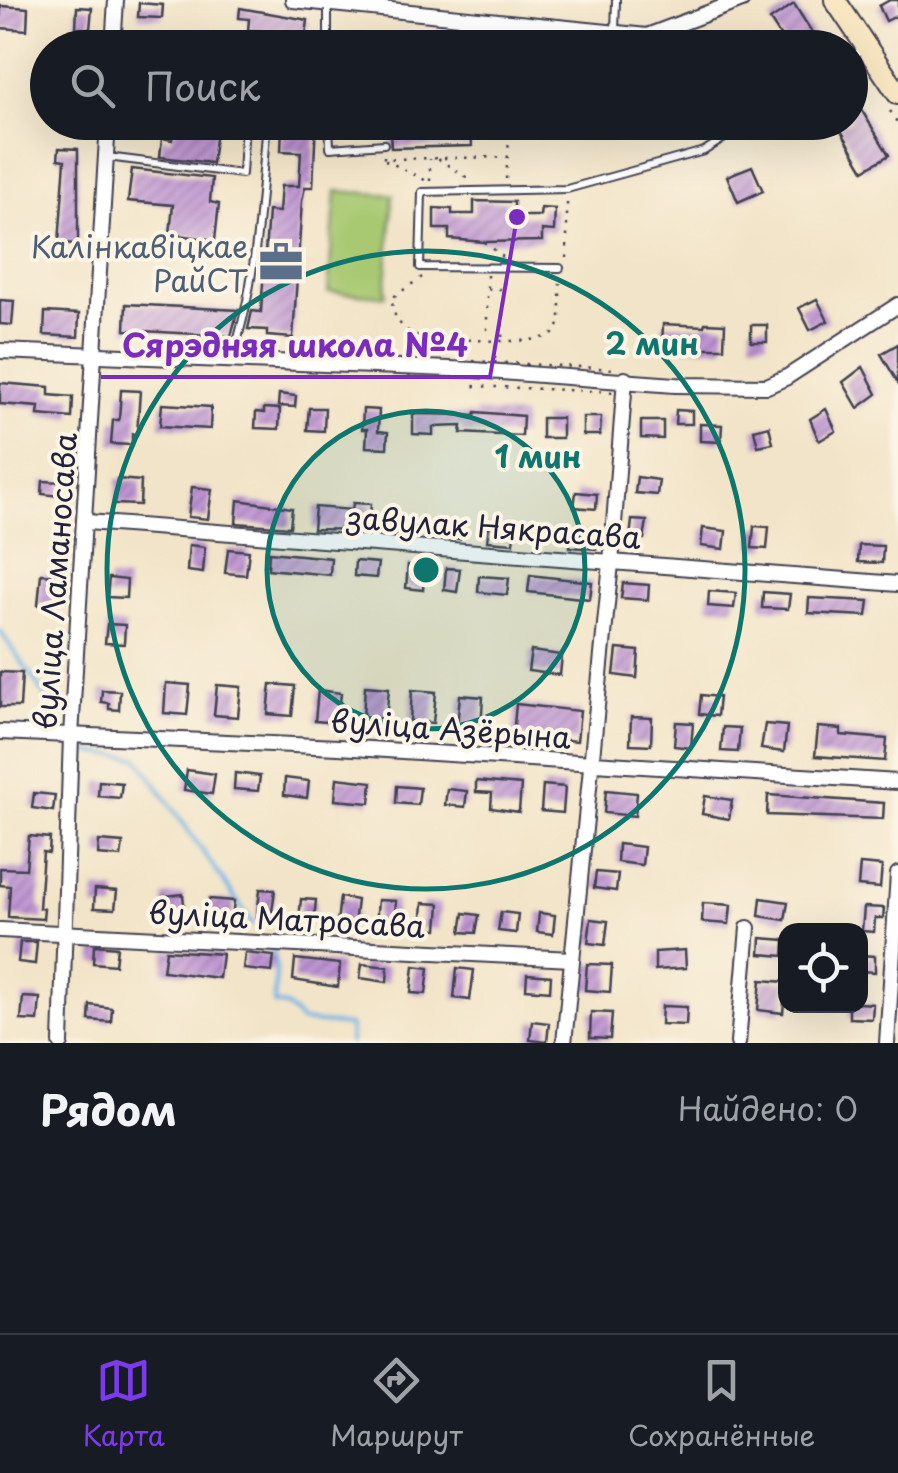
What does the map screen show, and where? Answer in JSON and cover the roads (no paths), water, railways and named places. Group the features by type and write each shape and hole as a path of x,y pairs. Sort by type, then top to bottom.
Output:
{"main road":[{"path":"836,0 848,30"},
{"path":"868,63 898,92"}],"street":[{"path":"114,30 116,0"},
{"path":"293,0 387,5 591,30"},
{"path":"663,30 742,0"},
{"name":"вуліца Ламаносава","path":"61,1043 71,736 107,140"},
{"path":"0,351 624,379 675,385 767,386 898,305"},
{"path":"564,1043 611,563 624,379"},
{"name":"завулак Някрасава","path":"86,522 898,584"},
{"name":"вуліца Азёрына","path":"0,732 338,747 898,782"},
{"path":"887,1043 898,874"},
{"path":"738,1043 748,928"},
{"name":"вуліца Матросава","path":"0,930 572,960"}],"lane":[{"path":"615,30 616,0"},
{"path":"328,4 328,30"},
{"path":"106,157 242,174 244,140"},
{"path":"231,360 242,328 265,140"},
{"path":"330,140 330,148 384,144"},
{"path":"558,264 420,266 422,192 567,190 704,151 721,140"}],"waterway":[{"path":"0,631 53,707"},
{"path":"87,752 138,758 253,924"},
{"path":"273,949 274,1004 286,1006 301,1021 350,1026 350,1043"}],"place":[{"name":"Сярэдняя школа №4","path":"517,217"},
{"name":"Калінкавіцкае РайСТ","path":"281,262"}]}
